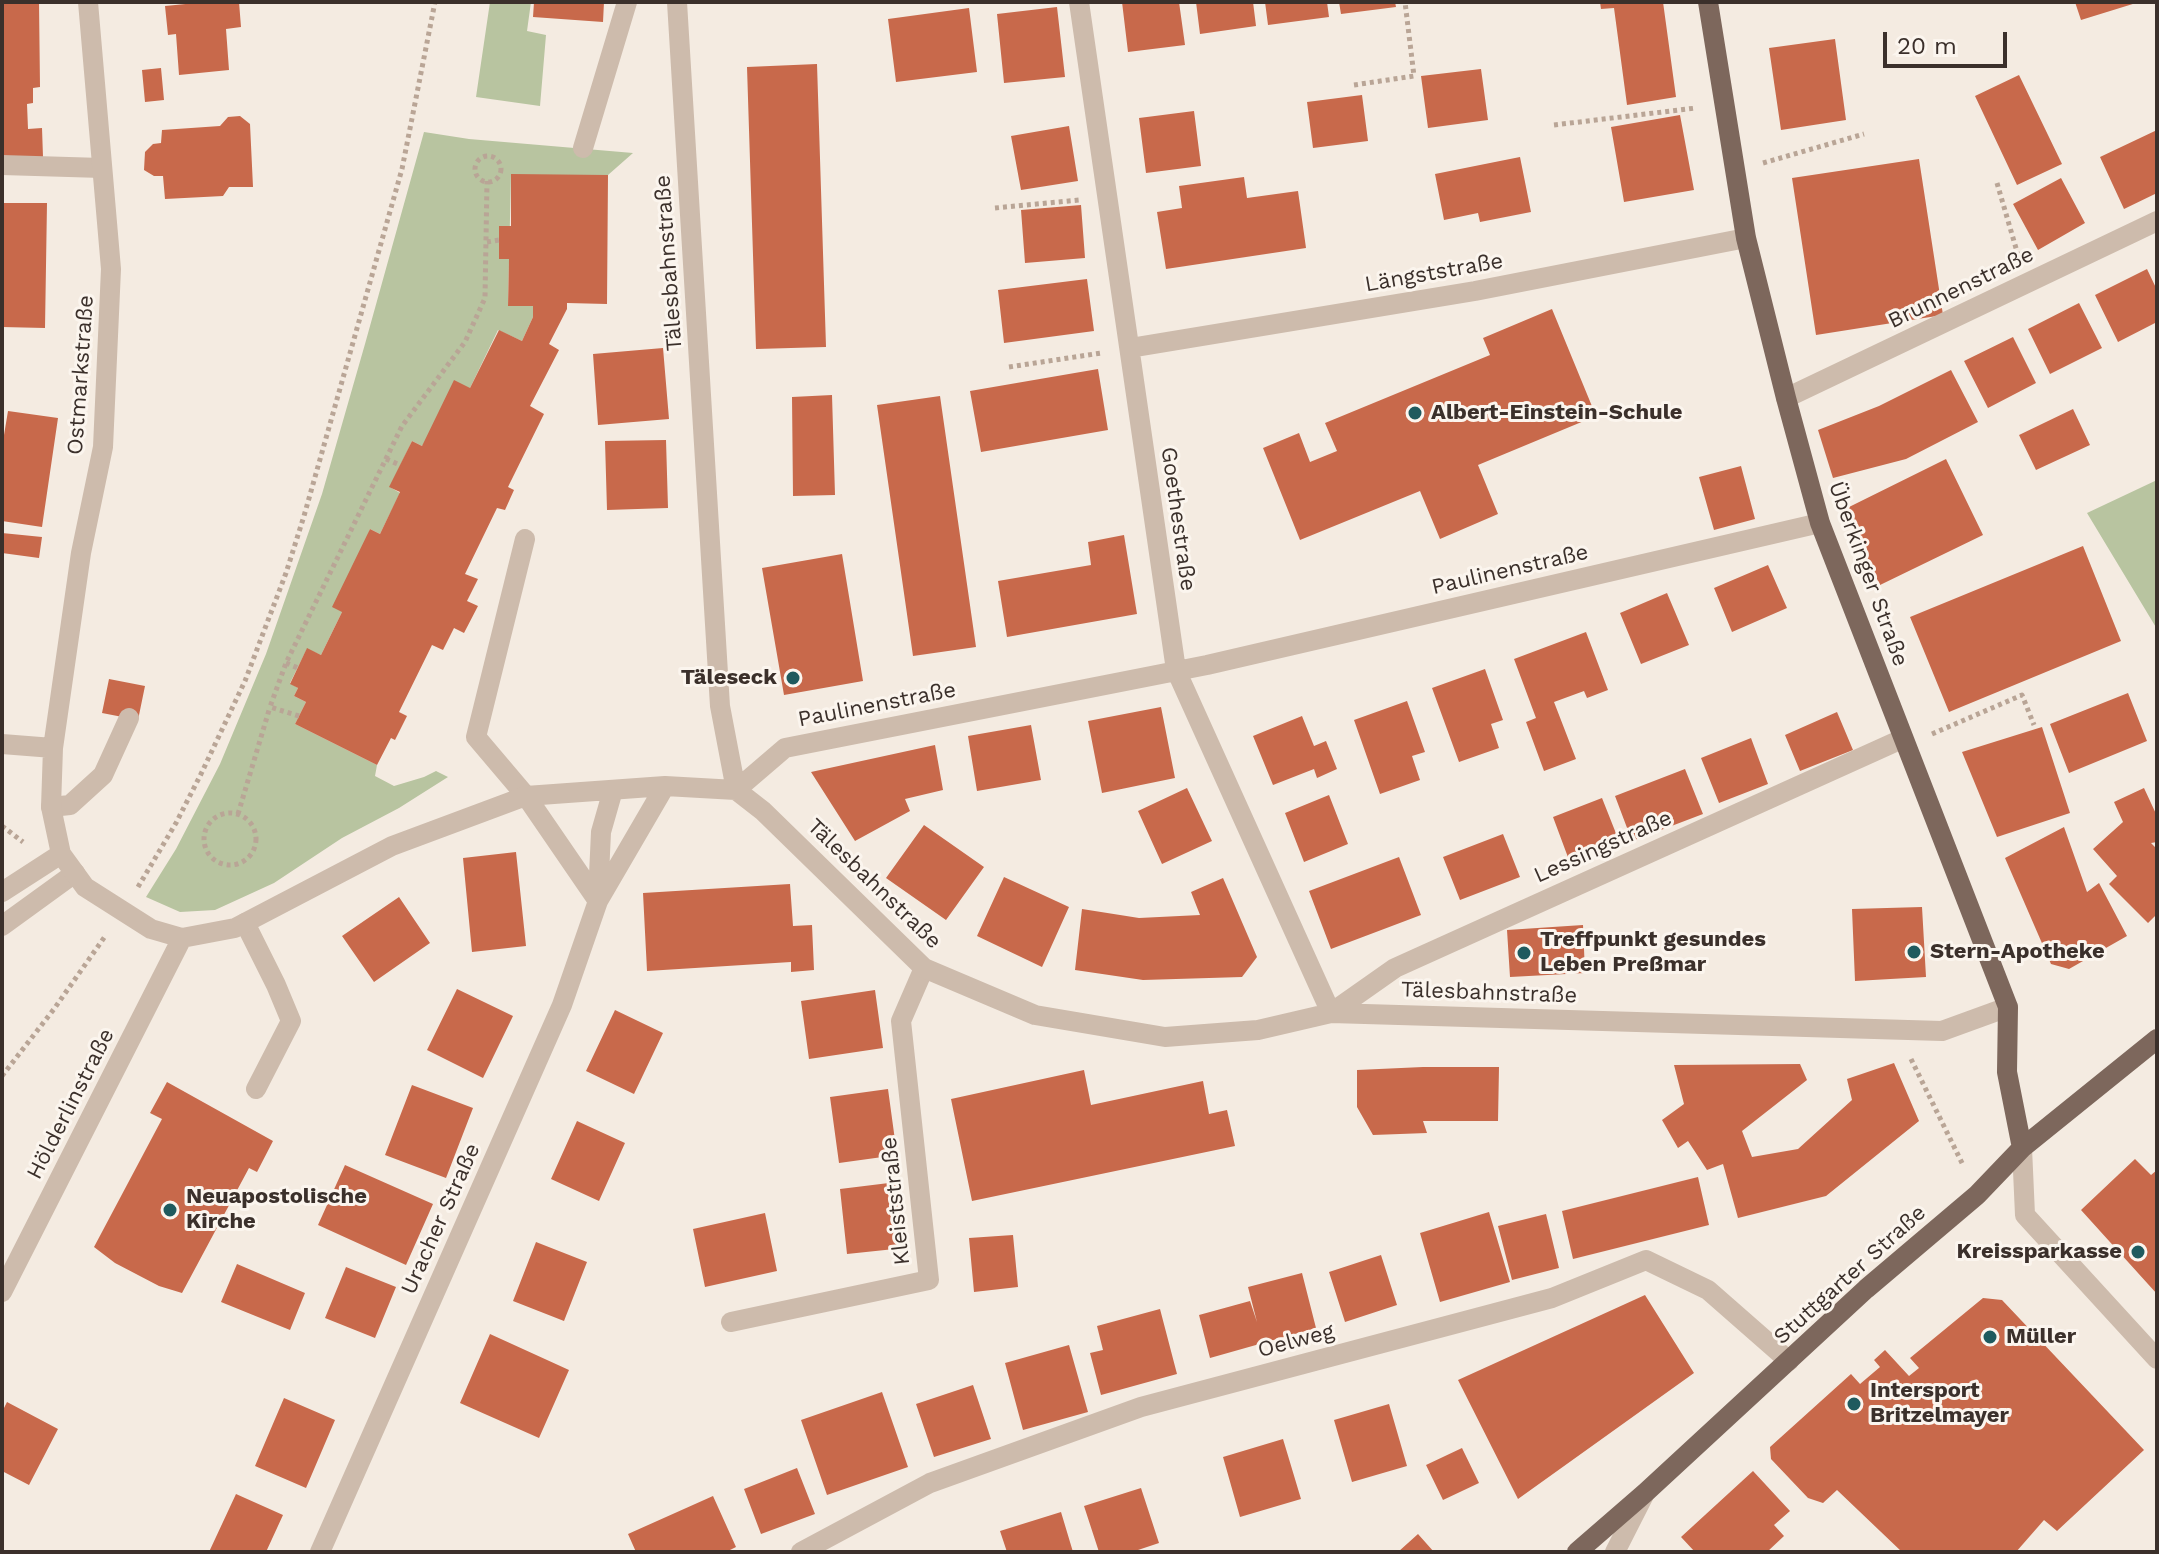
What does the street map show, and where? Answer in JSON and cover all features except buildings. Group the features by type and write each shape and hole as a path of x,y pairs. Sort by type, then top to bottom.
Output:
{"main road":[{"name":"Überkinger Straße","path":"1708,2 1746,238 1820,523 2008,1007 2007,1072 2022,1148"},
{"name":"Stuttgarter Straße","path":"1577,1552 1866,1289 1977,1195 2022,1148 2157,1039"}],"street":[{"name":"Ostmarkstraße","path":"53,748 81,553 103,447 111,269 88,2"},
{"path":"583,148 627,2"},
{"name":"Tälesbahnstraße","path":"677,2 720,706 736,790 763,811 924,968 1035,1015 1165,1037 1258,1030 1331,1013 1942,1031 2008,1007"},
{"name":"Goethestraße","path":"1079,2 1176,670 1331,1013"},
{"path":"2,165 102,168"},
{"name":"Brunnenstraße","path":"1786,398 2157,221"},
{"name":"Längststraße","path":"1130,348 1475,291 1746,238"},
{"name":"Paulinenstraße","path":"736,790 785,748 1237,658 1820,523"},
{"path":"525,539 476,737 526,796 598,901"},
{"path":"51,807 70,805 103,775 129,718"},
{"name":"Lessingstraße","path":"1331,1013 1395,968 1904,742"},
{"path":"2,744 53,748 51,807 61,854 85,887 151,929 182,938 235,928 392,846 526,796 665,786 736,790"},
{"name":"Uracher Straße","path":"320,1552 562,1005 598,901 665,786"},
{"name":"Uracher Straße","path":"598,901 601,832 613,790"},
{"path":"2,892 61,854"},
{"path":"2,926 75,873"},
{"path":"245,923 291,1021 256,1089"},
{"name":"Hölderlinstraße","path":"2,1292 182,938"},
{"name":"Kleiststraße","path":"731,1322 929,1280 901,1021 924,968"},
{"path":"2022,1148 2025,1215 2157,1359"},
{"name":"Oelweg","path":"801,1552 930,1483 1141,1407 1552,1298 1646,1260 1708,1290 1789,1361"},
{"path":"1615,1552 1645,1493"}],"path":[{"path":"2,1076 54,1009 156,858 201,774 245,681 286,573 308,502 402,169 435,2"},
{"path":"1354,85 1414,76 1405,2"},
{"path":"1554,125 1724,105"},
{"path":"1735,171 1864,134"},
{"path":"488,156 496,159 501,169 499,176 487,181 479,178 476,170 480,159 488,156"},
{"path":"238,814 286,663 402,426 465,342 485,298 487,181"},
{"path":"1997,183 2026,283"},
{"path":"995,208 1108,198"},
{"path":"487,242 499,240"},
{"path":"1009,367 1130,348"},
{"path":"386,459 400,465"},
{"path":"286,663 298,668"},
{"path":"1904,742 2022,695 2034,725"},
{"path":"270,707 299,716"},
{"path":"238,814 246,818 255,833 253,851 242,862 218,862 204,843 206,827 219,815 238,814"},
{"path":"1896,1030 1977,1195"}],"green space":[{"path":"490,2 531,2 527,31 546,35 540,106 476,97"},
{"path":"424,132 469,139 633,153 608,175 511,175 508,305 533,306 533,317 522,341 498,330 470,388 422,446 412,441 390,487 400,493 380,534 370,529 342,612 321,655 307,649 290,683 298,688 294,696 306,702 295,724 377,765 375,776 394,786 436,771 448,777 399,808 342,838 274,883 215,910 180,912 146,897 176,849 220,764 266,654 322,494"},
{"path":"2157,480 2157,629 2087,513"}],"place":[{"name":"Albert-Einstein-Schule","path":"1415,413"},
{"name":"Täleseck","path":"793,678"},
{"name":"Stern-Apotheke","path":"1914,952"},
{"name":"Treffpunkt gesundes Leben Preßmar","path":"1524,953"},
{"name":"Neuapostolische Kirche","path":"170,1210"},
{"name":"Kreissparkasse","path":"2138,1252"},
{"name":"Müller","path":"1990,1337"},
{"name":"Intersport Britzelmayer","path":"1854,1404"}]}
